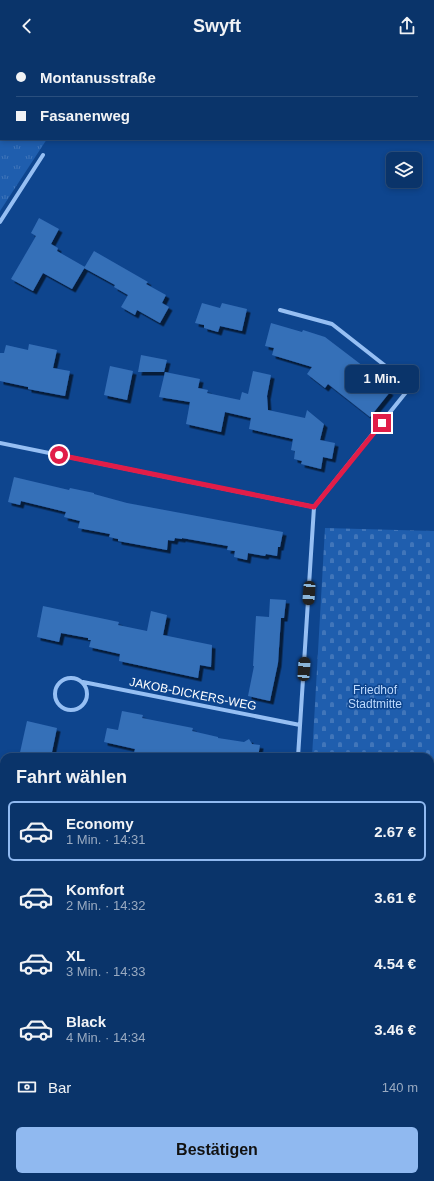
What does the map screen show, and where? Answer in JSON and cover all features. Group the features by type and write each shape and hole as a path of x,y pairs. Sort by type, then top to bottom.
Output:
{"street":[{"path":"0,222 43,156"},
{"path":"280,310 332,324 411,386 314,507 298,753"},
{"path":"0,443 314,507"},
{"name":"JAKOB-DICKERS-WEG","path":"83,682 87,695 86,700 81,707 69,710 58,705 54,693 56,686 58,682 71,677 83,682 300,725"}],"green space":[{"path":"0,140 46,140 0,211"},
{"name":"Friedhof Stadtmitte","path":"325,528 434,531 434,753 312,753"}],"building":[{"path":"39,218 59,229 51,244 58,248 57,251 85,267 72,289 43,273 33,291 11,279 36,236 31,233"},
{"path":"94,251 148,282 146,284 166,295 162,303 169,307 160,323 137,310 135,315 121,307 128,295 114,287 115,285 84,268"},
{"path":"202,303 220,308 222,303 247,309 242,331 220,326 218,332 204,328 204,325 195,323"},
{"path":"271,323 302,332 303,330 325,337 384,382 381,385 390,392 370,417 328,384 325,388 307,374 312,367 272,355 274,348 265,346"},
{"path":"29,344 57,350 53,368 70,371 65,396 28,389 28,387 0,381 0,353 4,353 6,345 28,350"},
{"path":"141,355 167,360 164,372 138,372"},
{"path":"110,366 133,371 127,400 104,395"},
{"path":"253,371 271,375 267,396 268,410 305,418 307,410 324,424 320,440 335,443 332,459 323,457 321,469 301,464 302,461 294,459 295,451 291,450 293,439 249,429 251,418 225,412 221,432 186,424 190,402 159,397 165,372 200,379 198,388 208,390 207,393 240,400 242,392 248,394"},
{"path":"14,477 69,490 70,488 94,493 127,503 283,532 280,547 278,547 277,556 266,554 265,556 248,553 247,560 234,557 235,551 227,550 228,546 182,538 175,538 174,541 168,540 167,550 118,541 118,539 109,537 110,534 78,528 80,521 64,517 66,512 21,501 20,505 8,502"},
{"path":"270,599 286,600 284,618 281,618 278,663 270,701 248,696 254,666 256,616 269,617"},
{"path":"43,606 119,622 118,625 147,631 151,611 167,615 163,635 212,645 211,667 200,665 198,678 119,661 120,654 89,647 91,640 88,640 88,638 61,633 59,642 37,637"},
{"path":"122,711 143,715 142,718 193,728 192,731 218,738 244,742 249,739 252,744 260,745 259,753 134,753 135,749 104,742 107,728 118,730"},
{"path":"27,721 57,728 52,753 20,753"}],"route":[{"path":"59,455 314,507 382,423"}]}
